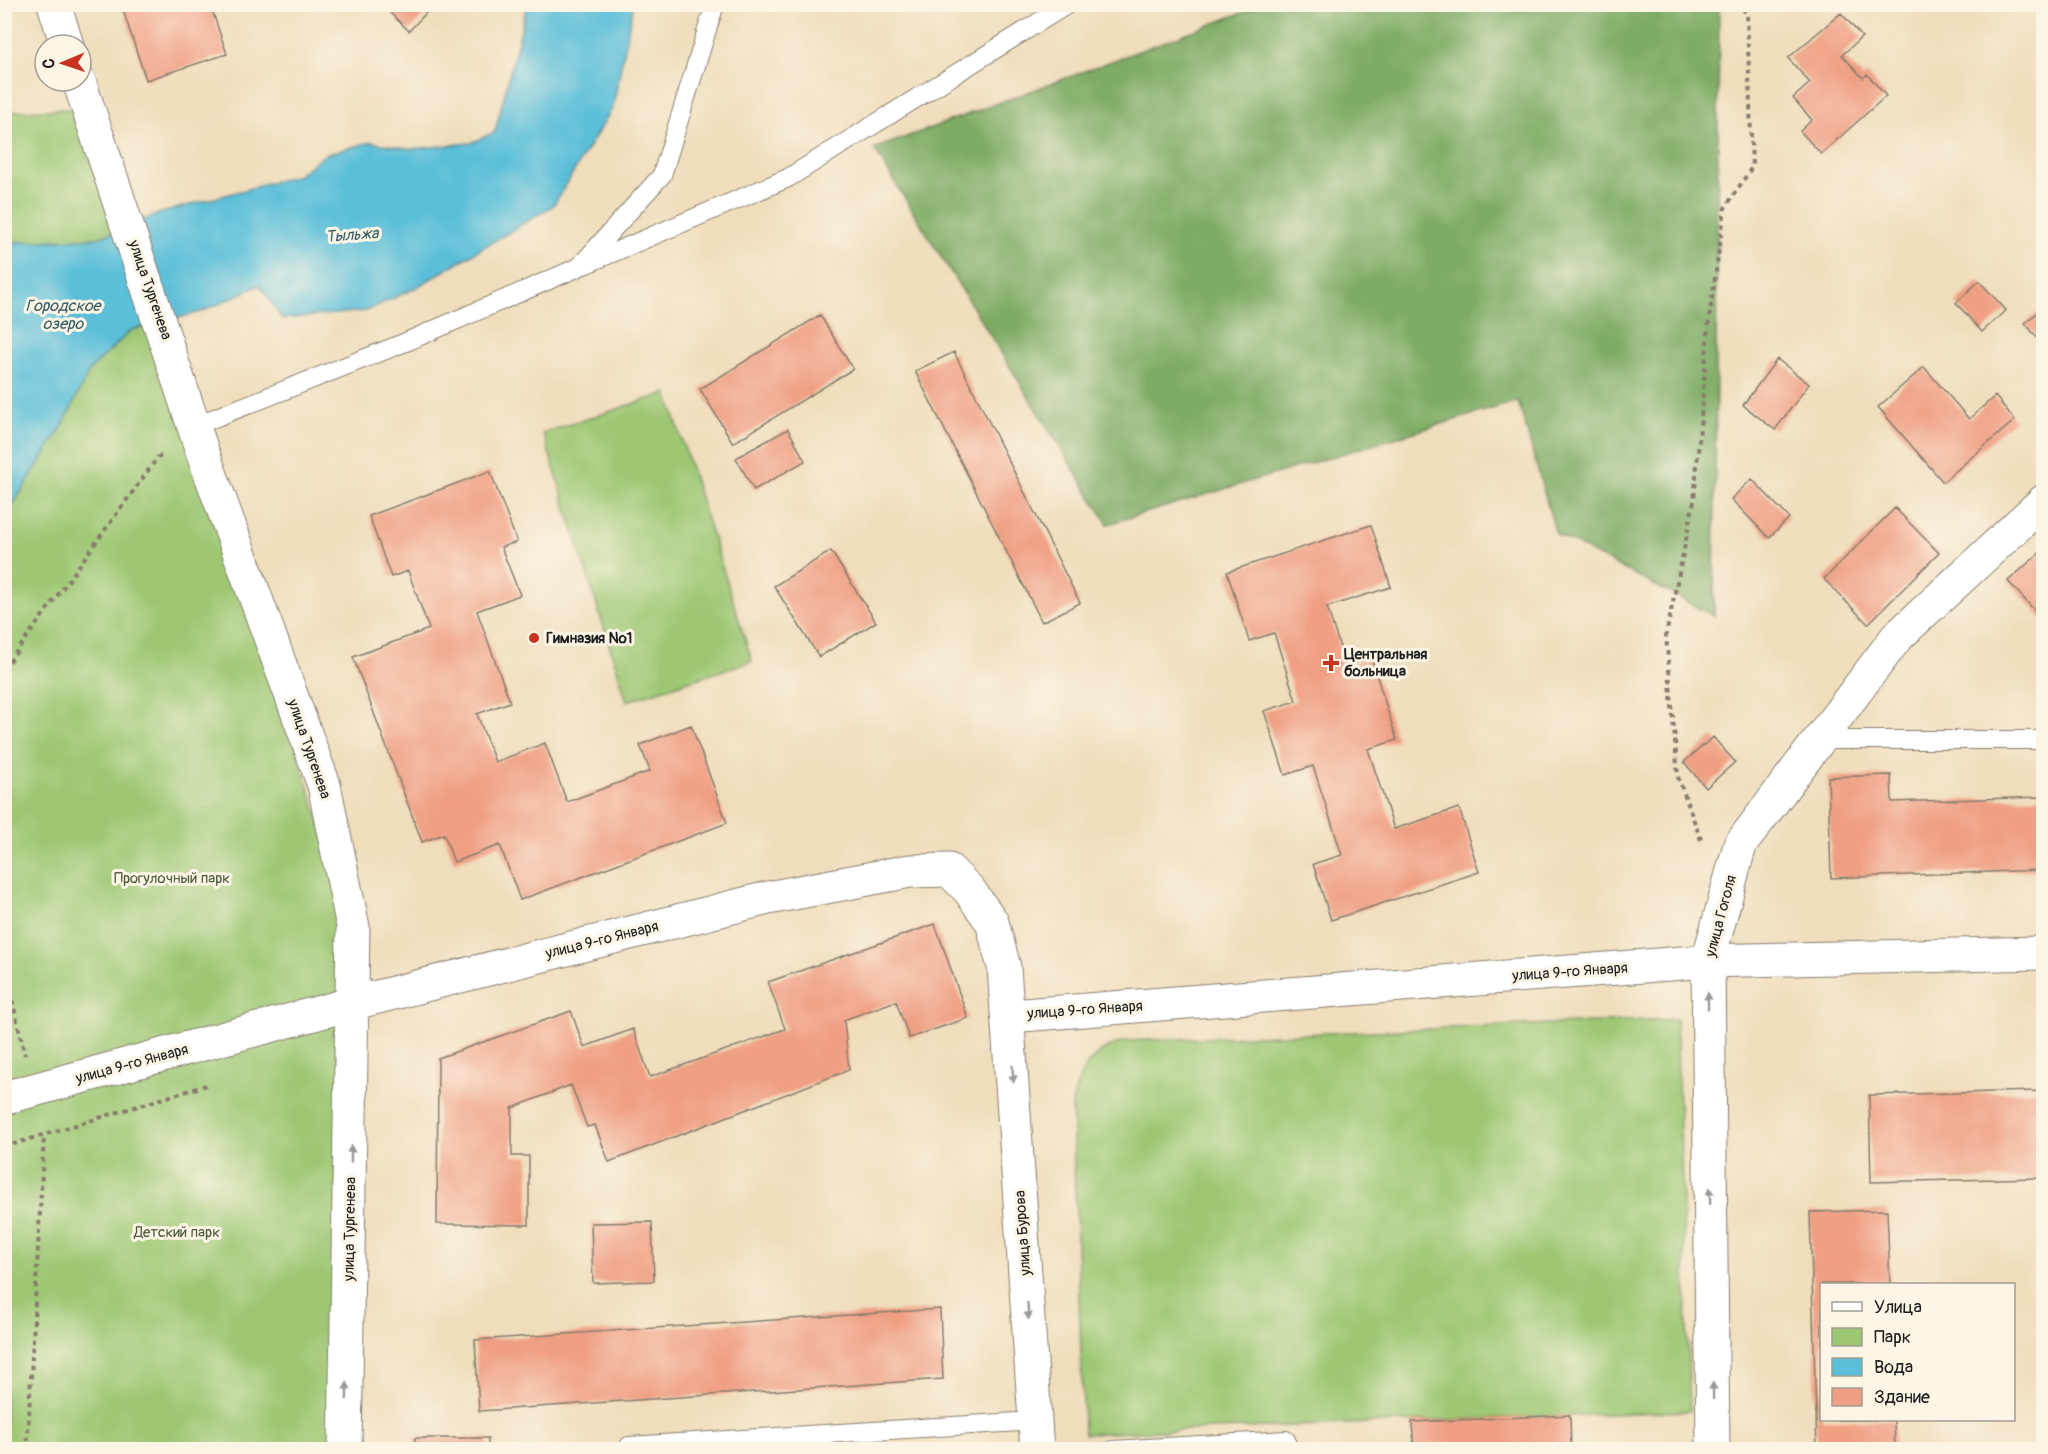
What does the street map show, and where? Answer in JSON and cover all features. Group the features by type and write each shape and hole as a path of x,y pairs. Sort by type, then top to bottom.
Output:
{"street":[{"path":"54,4 63,33"},
{"name":"улица Тургенева","path":"83,93 198,437 324,785 353,927 354,1003 345,1449"},
{"name":"улица Гоголя","path":"1713,1449 1708,961 1740,845 1896,638 2043,501"},
{"name":"улица 9-го Января","path":"19,1094 354,1003 768,898 910,871 949,870 969,890 992,922 1004,967 1009,1016 1708,961 2043,953"},
{"name":"улица Бурова","path":"1009,1016 1036,1435"}],"lane":[{"path":"579,267 662,175 715,4"},
{"path":"198,437 406,342 788,178 1068,4"},
{"path":"1819,740 2043,740"},
{"path":"629,1446 1036,1435"},
{"path":"1113,1449 1286,1440"}],"path":[{"path":"1705,850 1678,777 1666,635 1694,501 1709,319 1725,208 1752,167 1747,13 1737,4"},
{"path":"4,669 158,457 198,437"},
{"path":"4,965 19,1094"},
{"path":"4,1147 211,1083"},
{"path":"27,1449 44,1136"}],"green space":[{"path":"1263,5 1719,5 1714,616 1556,534 1518,401 1108,524 874,149"},
{"path":"87,108 128,226 98,238 5,243 4,112"},
{"path":"161,324 353,927 345,1449 5,1450 5,510 12,506 62,427 89,371 131,330"},
{"path":"667,393 752,661 627,701 543,433"},
{"path":"1676,1019 1690,1411 1084,1434 1072,1104 1082,1072 1103,1050 1125,1041"}],"water":[{"path":"527,5 633,5 613,107 553,206 415,288 366,311 282,319 260,285 201,312 131,330 89,371 62,427 12,506 5,510 5,243 98,238 161,213 298,175 326,154 371,142 411,149 471,143 495,132"}],"building":[{"path":"121,4 210,4 227,54 146,80"},
{"path":"381,4 417,4 426,13 409,31"},
{"path":"1841,13 1862,37 1842,55 1863,78 1867,74 1886,96 1821,154 1800,131 1812,120 1793,98 1810,83 1788,58"},
{"path":"1979,281 2006,310 1982,332 1956,303"},
{"path":"2044,307 2044,346 2025,323"},
{"path":"820,315 853,369 733,443 700,389"},
{"path":"954,352 1080,603 1042,622 915,371"},
{"path":"1777,359 1809,384 1775,430 1743,405"},
{"path":"1924,367 1969,419 1995,396 2015,420 1943,482 1878,407"},
{"path":"788,429 805,461 754,490 736,458"},
{"path":"490,471 517,542 501,547 520,595 477,611 510,702 477,714 495,762 545,743 567,802 650,771 640,745 691,725 727,823 520,900 500,845 454,862 444,834 422,842 353,657 429,629 408,571 391,577 369,516"},
{"path":"1752,479 1789,518 1769,538 1731,499"},
{"path":"1895,508 1939,553 1868,624 1824,579"},
{"name":"Центральная больница","path":"1371,525 1391,587 1327,607 1346,666 1371,658 1397,740 1368,749 1394,829 1459,808 1479,872 1331,920 1313,864 1342,855 1313,766 1285,775 1264,711 1296,701 1274,633 1249,641 1227,572"},
{"path":"2044,549 2044,621 2008,581"},
{"path":"831,551 876,622 819,657 774,586"},
{"path":"1713,737 1735,762 1706,788 1684,762"},
{"path":"1891,775 1892,802 2044,797 2044,870 1831,878 1828,777"},
{"path":"935,924 968,1018 909,1038 896,1001 844,1020 849,1070 609,1162 595,1125 587,1127 571,1085 512,1108 512,1156 529,1156 529,1225 437,1224 438,1058 571,1011 584,1047 633,1029 650,1077 785,1029 768,982"},
{"path":"2044,1091 2044,1178 1871,1182 1869,1095"},
{"path":"1887,1210 1890,1283 1820,1283 1820,1421 1894,1421 1895,1450 1817,1450 1810,1212"},
{"path":"652,1222 654,1281 593,1283 591,1223"},
{"path":"940,1309 943,1379 479,1411 475,1340"},
{"path":"1570,1415 1571,1450 1414,1450 1412,1422"},
{"path":"415,1438 488,1438 488,1450 415,1450"}],"place":[{"name":"Гимназия №1","path":"534,638"},
{"name":"Центральная больница","path":"1331,663"}],"water label":[{"name":"Тыльжа","path":"352,235"},
{"name":"Городское озеро","path":"63,315"}],"park label":[{"name":"Прогулочный парк","path":"172,878"},
{"name":"Детский парк","path":"177,1232"}]}
